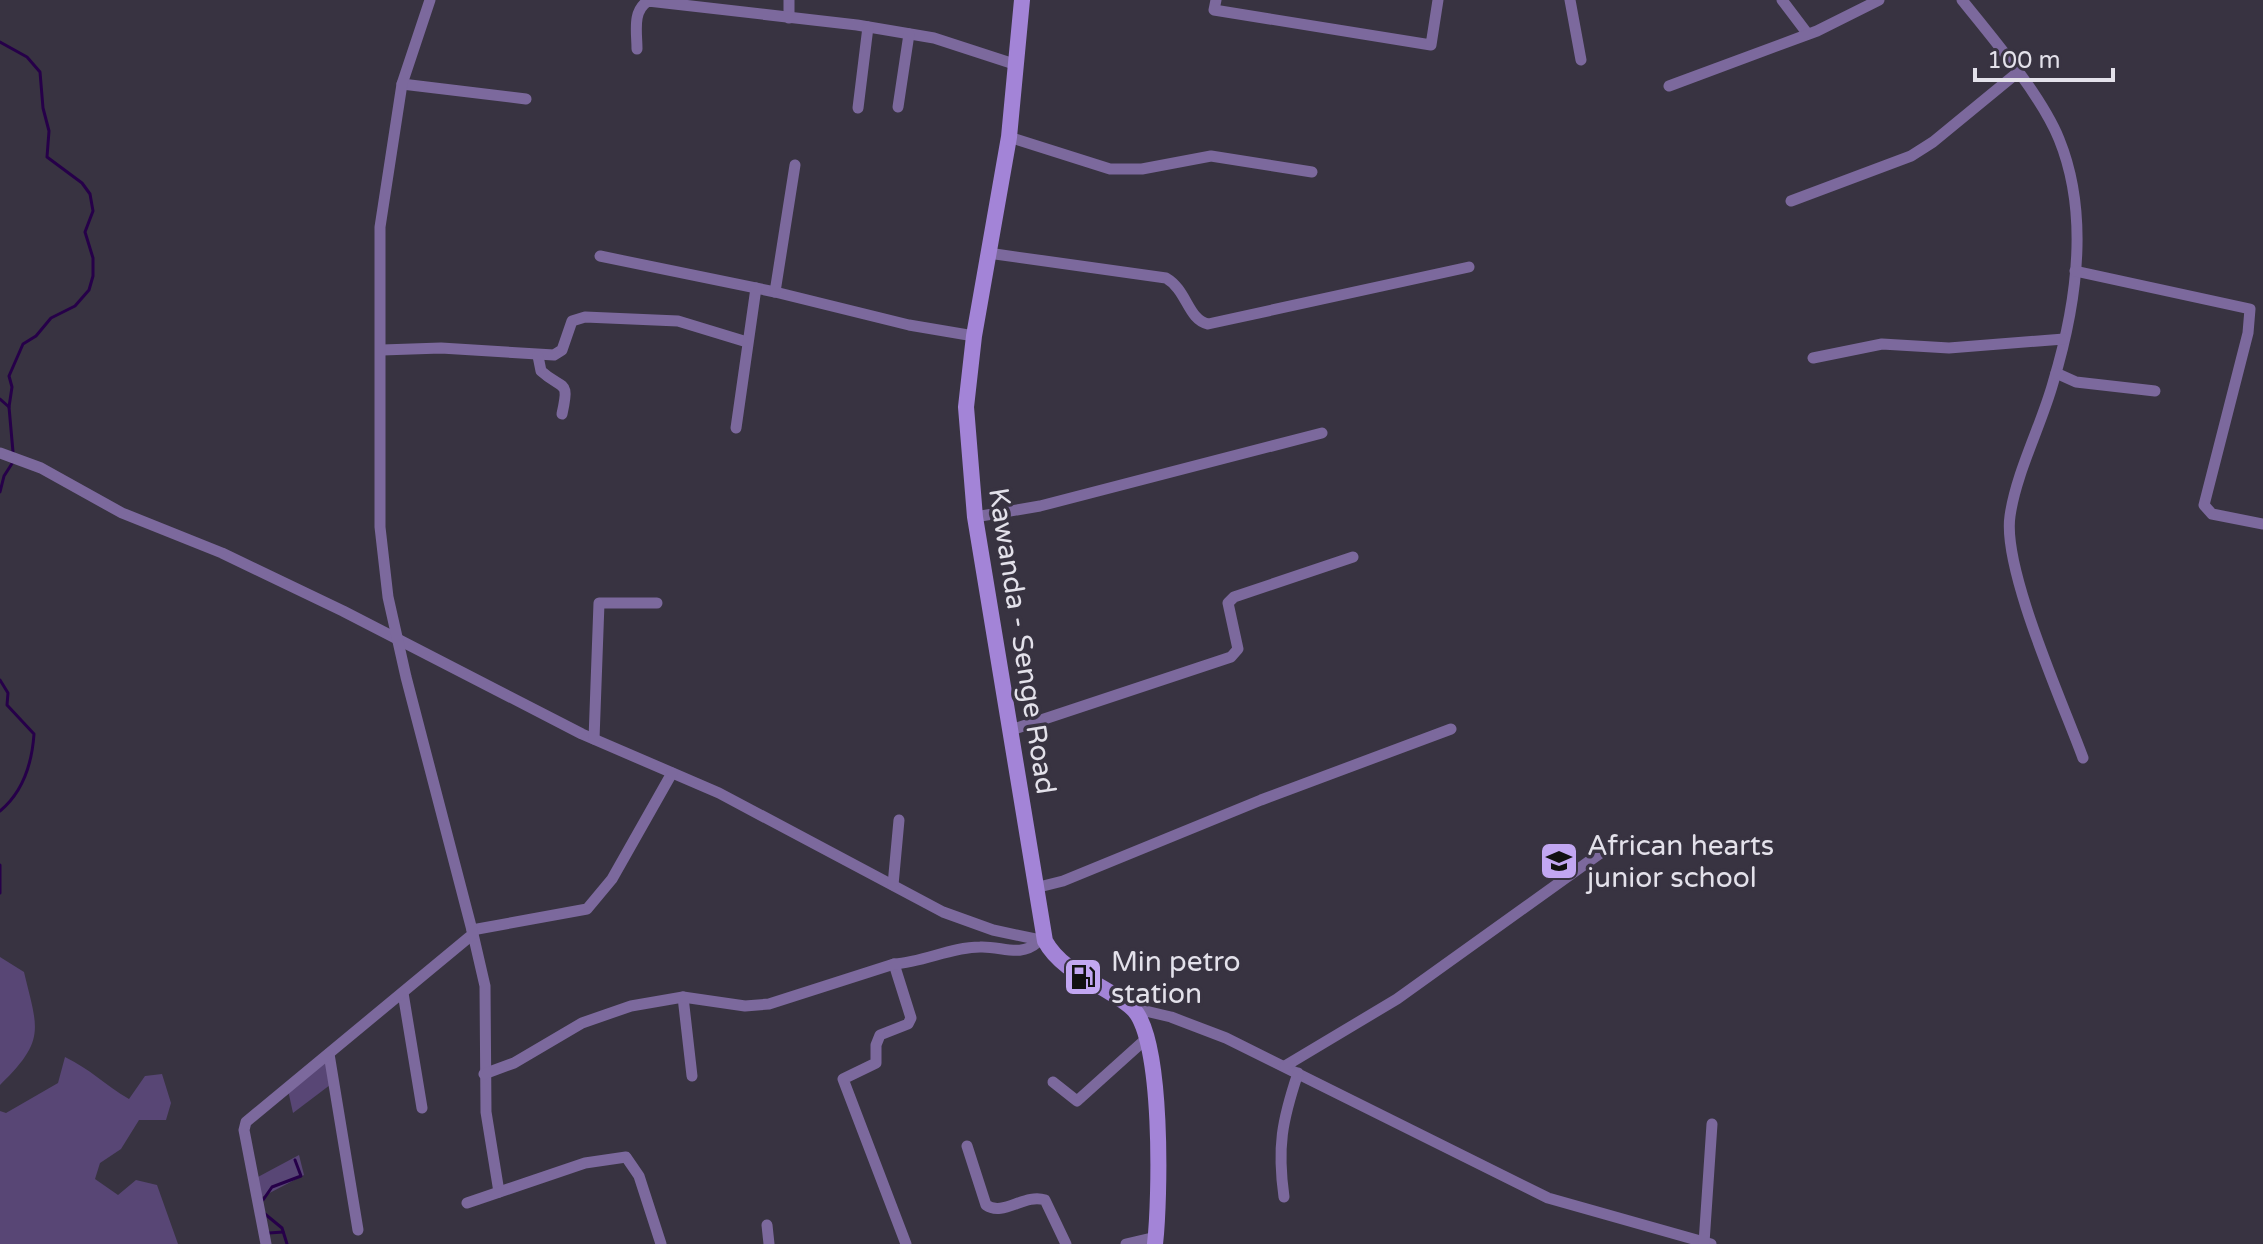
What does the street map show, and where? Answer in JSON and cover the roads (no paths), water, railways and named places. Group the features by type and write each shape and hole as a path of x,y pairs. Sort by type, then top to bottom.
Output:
{"street":[{"path":"430,0 402,84 380,227 380,527 388,597 485,986 484,1074 488,1140 499,1192"},
{"path":"789,0 789,18"},
{"name":"Kawanda - Senge Road","path":"1022,0 1009,137 974,336 966,407 975,517 1011,730 1041,942"},
{"path":"1216,0 1214,10 1431,45 1438,0"},
{"path":"1570,0 1581,60"},
{"path":"1782,0 1807,33"},
{"path":"1669,86 1807,33 1879,0"},
{"path":"637,49 639,8 646,2 654,1 707,5 909,34 1017,65"},
{"path":"1968,2 2051,124 2068,164 2075,213 2075,271 2064,339 2009,517 2020,586 2083,758"},
{"path":"858,108 868,27"},
{"path":"898,107 909,34"},
{"path":"1791,201 1911,156 1933,142 2017,73"},
{"path":"402,84 526,99"},
{"path":"1009,137 1110,169 1142,169 1211,156 1312,172"},
{"path":"775,292 795,165"},
{"path":"988,253 1166,278 1179,286 1197,319 1208,324 1469,267"},
{"path":"600,256 775,292 909,325 974,336"},
{"path":"2075,271 2250,309 2250,324 2204,505 2212,514 2263,524"},
{"path":"736,428 756,288"},
{"path":"382,350 441,348 538,356 559,353 572,321 585,317 678,321 747,342"},
{"path":"1813,358 1882,344 1949,348 2064,339"},
{"path":"538,356 541,371 564,386 567,392 562,414"},
{"path":"2056,373 2076,382 2155,391"},
{"path":"975,517 1040,506 1322,433"},
{"path":"0,453 41,468 122,513 222,553 400,639 436,662 594,739 731,799 943,912 1041,942 1062,962 1133,1008 1171,1017 1285,1066 1334,1094 1548,1198 1707,1243 1712,1124"},
{"path":"1011,730 1231,657 1238,649 1228,612 1228,603 1234,597 1353,557"},
{"path":"594,739 599,603 657,603"},
{"path":"1035,888 1063,881 1261,800 1451,729"},
{"path":"266,1244 244,1130 246,1122 473,932 587,909 612,879 672,773"},
{"path":"893,885 899,820"},
{"path":"1285,1066 1397,999 1602,852"},
{"path":"484,1074 514,1063 582,1023 631,1006 683,997 745,1006 769,1004 894,964 913,963 967,947 1026,952 1041,942"},
{"path":"894,964 911,1018 908,1024 880,1035 876,1045 876,1063 843,1079 906,1244"},
{"path":"403,993 422,1108"},
{"path":"683,997 692,1076"},
{"path":"1126,1244 1155,1240 1155,1083 1147,1038 1133,1008"},
{"path":"1053,1082 1077,1101 1147,1038"},
{"path":"329,1054 358,1230"},
{"path":"1284,1197 1279,1150 1281,1128 1298,1073"},
{"path":"967,1146 986,1205 999,1209 1031,1198 1045,1200 1066,1244"},
{"path":"467,1203 585,1163 626,1157 639,1176 661,1244"},
{"path":"767,1225 769,1244"}],"waterway":[{"path":"0,42 27,57 40,72 43,108 49,131 47,157 82,183 90,194 93,211 85,232 93,258 89,290 75,306 51,318 36,336 23,344 9,376 12,387 9,407"},
{"path":"0,399 9,407 13,452"},
{"path":"0,492 4,476 13,462"},
{"path":"0,680 8,693 7,705 34,734 25,776 15,795 0,811"},
{"path":"0,865 0,893"},
{"path":"263,1200 272,1187 301,1176 295,1160"},
{"path":"265,1214 282,1228 287,1244"},
{"path":"269,1233 283,1232"}],"place":[{"name":"African hearts junior school","path":"1559,861"},
{"name":"Min petro station","path":"1083,977"}]}
